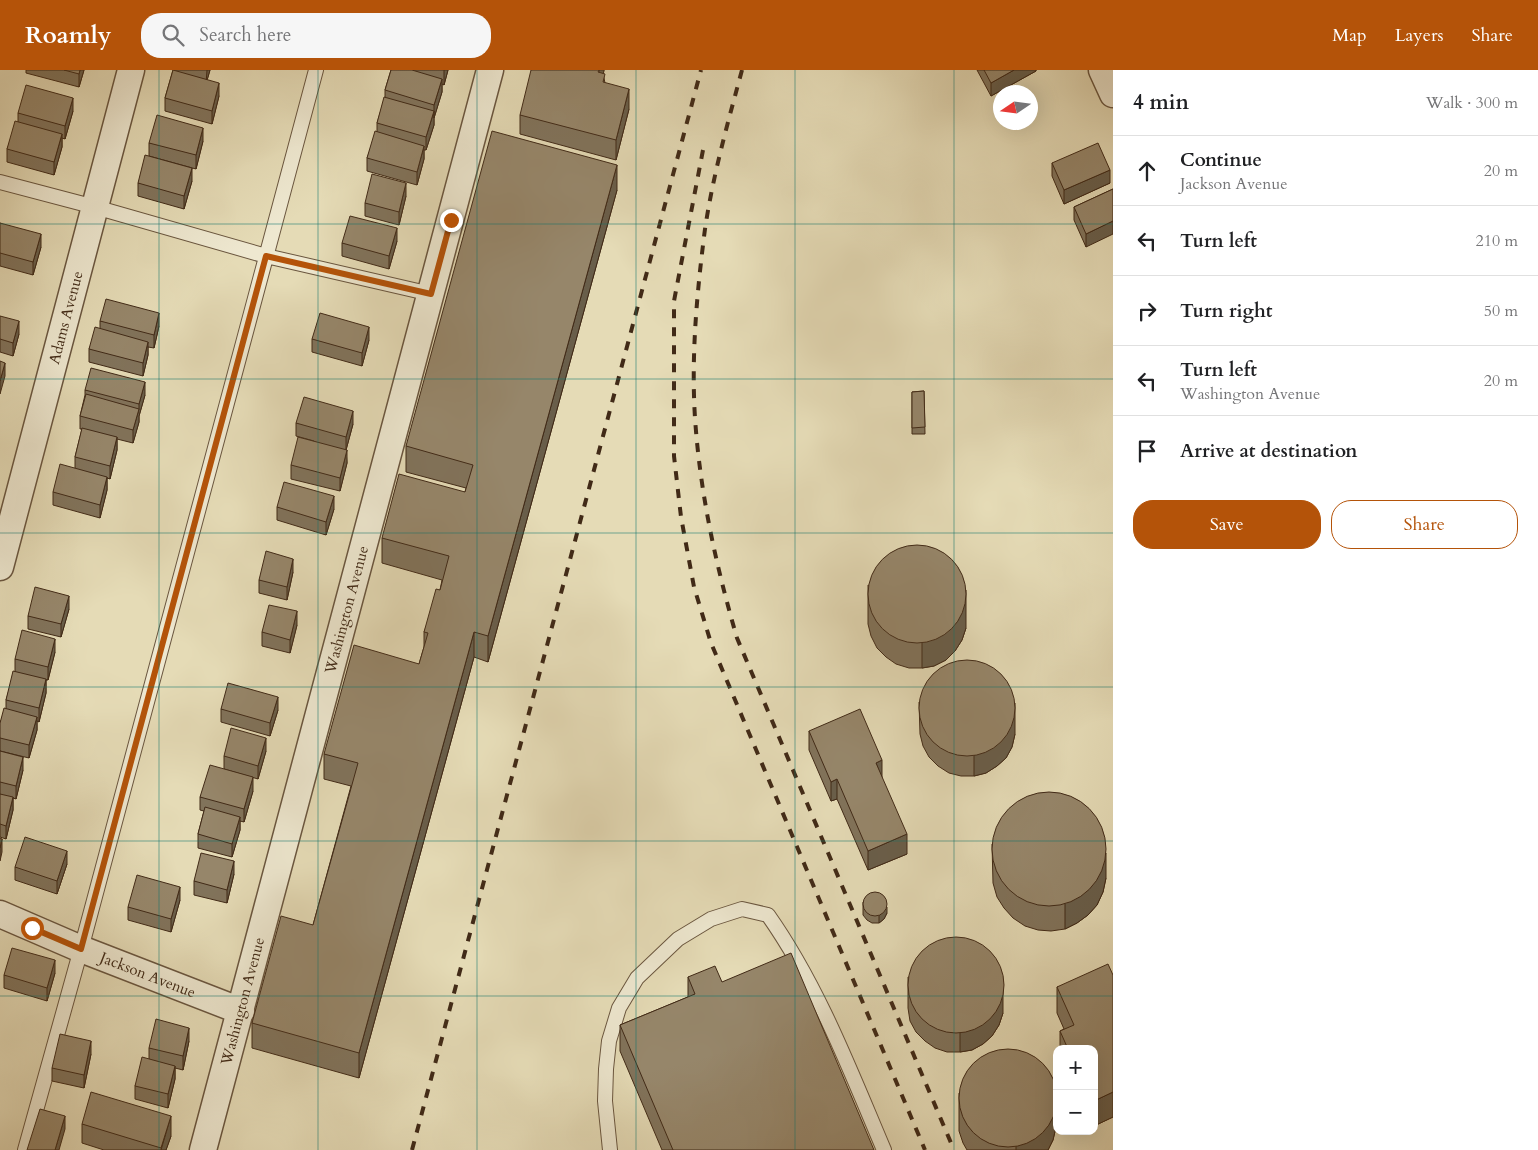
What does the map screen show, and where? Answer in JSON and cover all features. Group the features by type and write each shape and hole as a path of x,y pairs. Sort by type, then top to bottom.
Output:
{"street":[{"name":"Adams Avenue","path":"0,567 131,70"},
{"name":"Washington Avenue","path":"203,1150 490,70"},
{"path":"1102,70 1113,94"},
{"name":"Jackson Avenue","path":"0,914 81,949 241,1011"}],"lane":[{"path":"25,1150 81,949 316,70"},
{"path":"0,182 266,256 431,294"},
{"path":"610,1150 605,1101 606,1069 609,1041 619,1008 638,978 678,939 711,920 742,909 768,915 782,936 811,987 849,1067 884,1150"}],"building":[{"path":"64,70 80,70 79,74"},
{"path":"173,70 219,83 212,111 165,98"},
{"path":"391,70 412,70 442,79 434,105 385,90"},
{"path":"531,70 599,70 598,72 605,74 603,82 629,89 616,140 520,115"},
{"path":"984,70 1014,70 991,83"},
{"path":"26,85 73,98 65,126 18,113"},
{"path":"384,97 434,111 426,137 377,123"},
{"path":"157,115 203,128 196,155 149,143"},
{"path":"15,121 62,134 54,162 7,149"},
{"path":"375,131 424,146 417,172 367,158"},
{"path":"492,131 617,165 488,636 474,632 359,1053 252,1023 281,916 313,925 358,763 324,754 354,645 419,664 428,633 424,632 436,589 440,590 449,556 382,538 399,474 465,492 473,465 406,446"},
{"path":"1098,143 1110,170 1064,190 1052,163"},
{"path":"145,155 192,168 184,196 138,183"},
{"path":"372,174 406,183 399,212 365,203"},
{"path":"1113,189 1113,221 1086,234 1074,207"},
{"path":"350,216 397,228 389,256 342,243"},
{"path":"0,223 41,234 33,262 0,253"},
{"path":"106,299 159,313 154,335 100,321"},
{"path":"320,313 369,327 362,353 312,339"},
{"path":"0,316 19,321 13,343 0,339"},
{"path":"95,327 148,342 143,363 89,349"},
{"path":"0,361 5,363 0,381"},
{"path":"91,368 145,382 139,404 85,390"},
{"path":"924,391 925,427 912,428 912,392"},
{"path":"86,394 139,409 133,430 80,416"},
{"path":"304,397 353,411 346,437 296,423"},
{"path":"82,428 117,437 110,466 75,457"},
{"path":"298,437 347,450 340,478 291,465"},
{"path":"60,464 107,477 100,505 53,492"},
{"path":"284,482 334,496 326,522 277,507"},
{"path":"917,545 936,549 952,559 962,575 966,594 962,613 952,629 936,639 917,643 898,639 882,629 872,613 868,594 872,575 882,559 898,549"},
{"path":"266,551 293,559 287,587 259,580"},
{"path":"35,587 69,596 61,624 28,616"},
{"path":"269,605 297,611 290,640 262,632"},
{"path":"22,630 55,639 48,667 15,659"},
{"path":"967,660 985,664 1001,674 1011,690 1015,708 1011,726 1001,742 985,752 967,756 949,752 933,742 923,726 919,708 923,690 933,674 949,664"},
{"path":"13,671 46,679 39,708 6,700"},
{"path":"228,683 278,697 270,723 221,709"},
{"path":"4,708 37,717 29,745 0,738 0,723"},
{"path":"860,709 882,760 876,763 907,834 868,851 837,779 831,782 809,731"},
{"path":"231,728 266,738 258,766 224,756"},
{"path":"0,751 23,757 16,786 0,782"},
{"path":"210,765 253,777 244,809 200,797"},
{"path":"1049,792 1071,797 1089,809 1101,827 1106,849 1101,871 1089,889 1071,901 1049,906 1027,901 1009,889 997,871 992,849 997,827 1009,809 1027,797"},
{"path":"0,794 13,797 6,826 0,824"},
{"path":"205,807 240,817 232,844 198,834"},
{"path":"25,837 67,851 57,881 15,867"},
{"path":"201,853 234,861 227,890 194,881"},
{"path":"137,875 180,887 171,919 128,907"},
{"path":"875,892 884,895 887,904 884,913 875,916 866,913 863,904 866,895"},
{"path":"956,937 974,941 990,951 1000,967 1004,985 1000,1003 990,1019 974,1029 956,1033 938,1029 922,1019 912,1003 908,985 912,967 922,951 938,941"},
{"path":"12,948 55,960 47,988 4,975"},
{"path":"791,953 874,1150 673,1150 620,1025 695,994 688,977 715,966 722,982"},
{"path":"1108,964 1113,975 1113,1092 1098,1099 1098,1045 1066,1045 1060,1031 1074,1025 1057,987"},
{"path":"156,1019 189,1028 183,1056 149,1048"},
{"path":"60,1034 91,1041 84,1075 52,1068"},
{"path":"1008,1049 1027,1053 1048,1071 1053,1079 1053,1117 1042,1132 1027,1143 1008,1147 989,1143 974,1132 963,1117 959,1098 963,1079 974,1064 989,1053"},
{"path":"142,1057 175,1066 168,1094 135,1086"},
{"path":"91,1092 171,1116 161,1148 82,1124"},
{"path":"40,1109 65,1116 55,1150 27,1150"}],"railway":[{"path":"412,1150 701,70"},
{"path":"742,70 721,149 708,209 697,300 694,371 695,418 697,446 710,529 722,584 737,638 954,1150"},
{"path":"703,150 674,301 674,456 681,517 694,587 711,643 925,1150"}],"route":[{"path":"32,928 81,949 266,256 431,294 451,220"}]}
